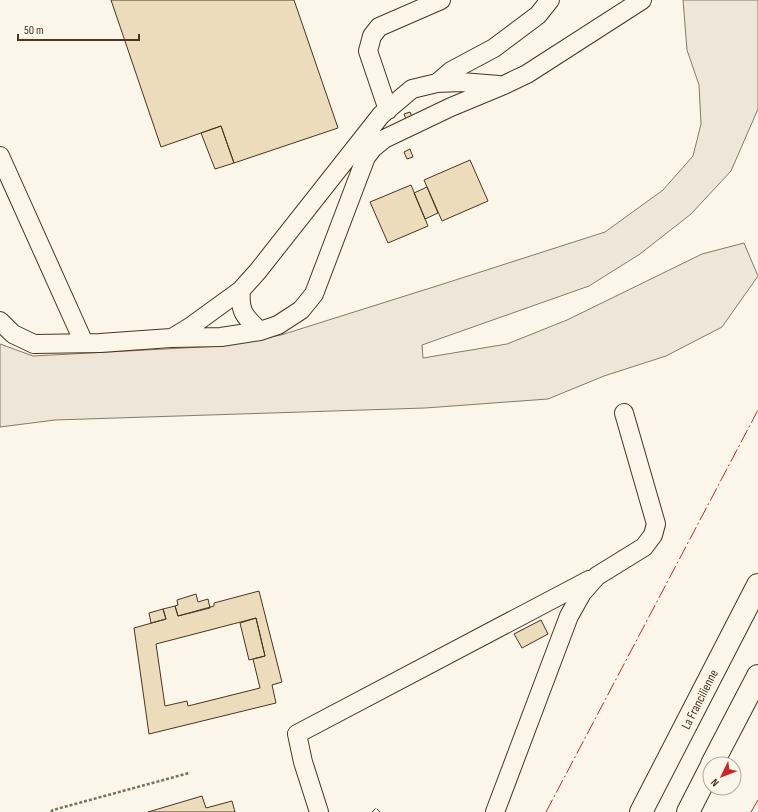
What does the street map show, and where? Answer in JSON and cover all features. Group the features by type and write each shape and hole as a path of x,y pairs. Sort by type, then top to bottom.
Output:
{"highway":[{"name":"La Francilienne","path":"641,812 758,585"},
{"path":"716,756 758,676"},
{"path":"688,812 702,785"}],"street":[{"path":"388,110 368,51 372,36 379,27 441,0"},
{"path":"437,83 451,71 494,48 538,15 550,0"},
{"path":"0,321 13,334 34,344 221,337 260,331 278,325 301,310 314,294 366,157 384,139 451,107 527,74 642,0"},
{"path":"171,338 190,327 241,290 388,110 412,89 437,83 461,82 504,85"},
{"path":"0,156 84,343"},
{"path":"241,290 240,300 245,316 260,331"},
{"path":"318,812 303,762 297,734 598,576 644,547 653,535 656,524 624,413"},
{"path":"495,812 569,616 582,593 598,576"}],"path":[{"path":"51,812 53,810 189,773"}],"shaded area":[{"path":"683,0 758,0 758,109 731,171 691,214 640,254 589,286 422,345 423,358 507,344 567,320 702,254 744,243 758,276 722,327 666,356 604,376 548,399 425,408 55,420 0,427 0,344 33,356 221,346 281,335 605,232 663,190 693,156 701,124 699,85 687,50"}],"building":[{"path":"111,0 294,0 338,128 234,163 221,126 161,147"},
{"path":"410,112 416,127 410,130 404,114"},
{"path":"221,126 234,163 215,169 201,133"},
{"path":"410,149 413,157 407,159 404,152"},
{"path":"470,160 488,201 442,221 424,180"},
{"path":"411,185 428,226 388,243 370,202"},
{"path":"427,187 438,213 425,219 414,193"},
{"path":"259,591 282,682 272,685 276,703 149,734 134,628 166,619 163,609 175,606 178,616 214,606 214,603","holes":["256,618 265,656 253,659 260,688 188,706 187,701 165,706 156,644"]},
{"path":"196,594 198,602 208,599 210,608 178,616 175,606 178,605 177,600"},
{"path":"163,609 166,619 151,623 149,613"},
{"path":"256,618 265,656 249,660 240,623"},
{"path":"541,620 548,634 522,648 514,634"},
{"path":"202,796 206,808 232,801 235,812 148,812"}],"fence":[{"path":"372,812 376,808 380,812"}],"power":[{"path":"546,812 758,410"},
{"path":"751,812 758,800"}]}
